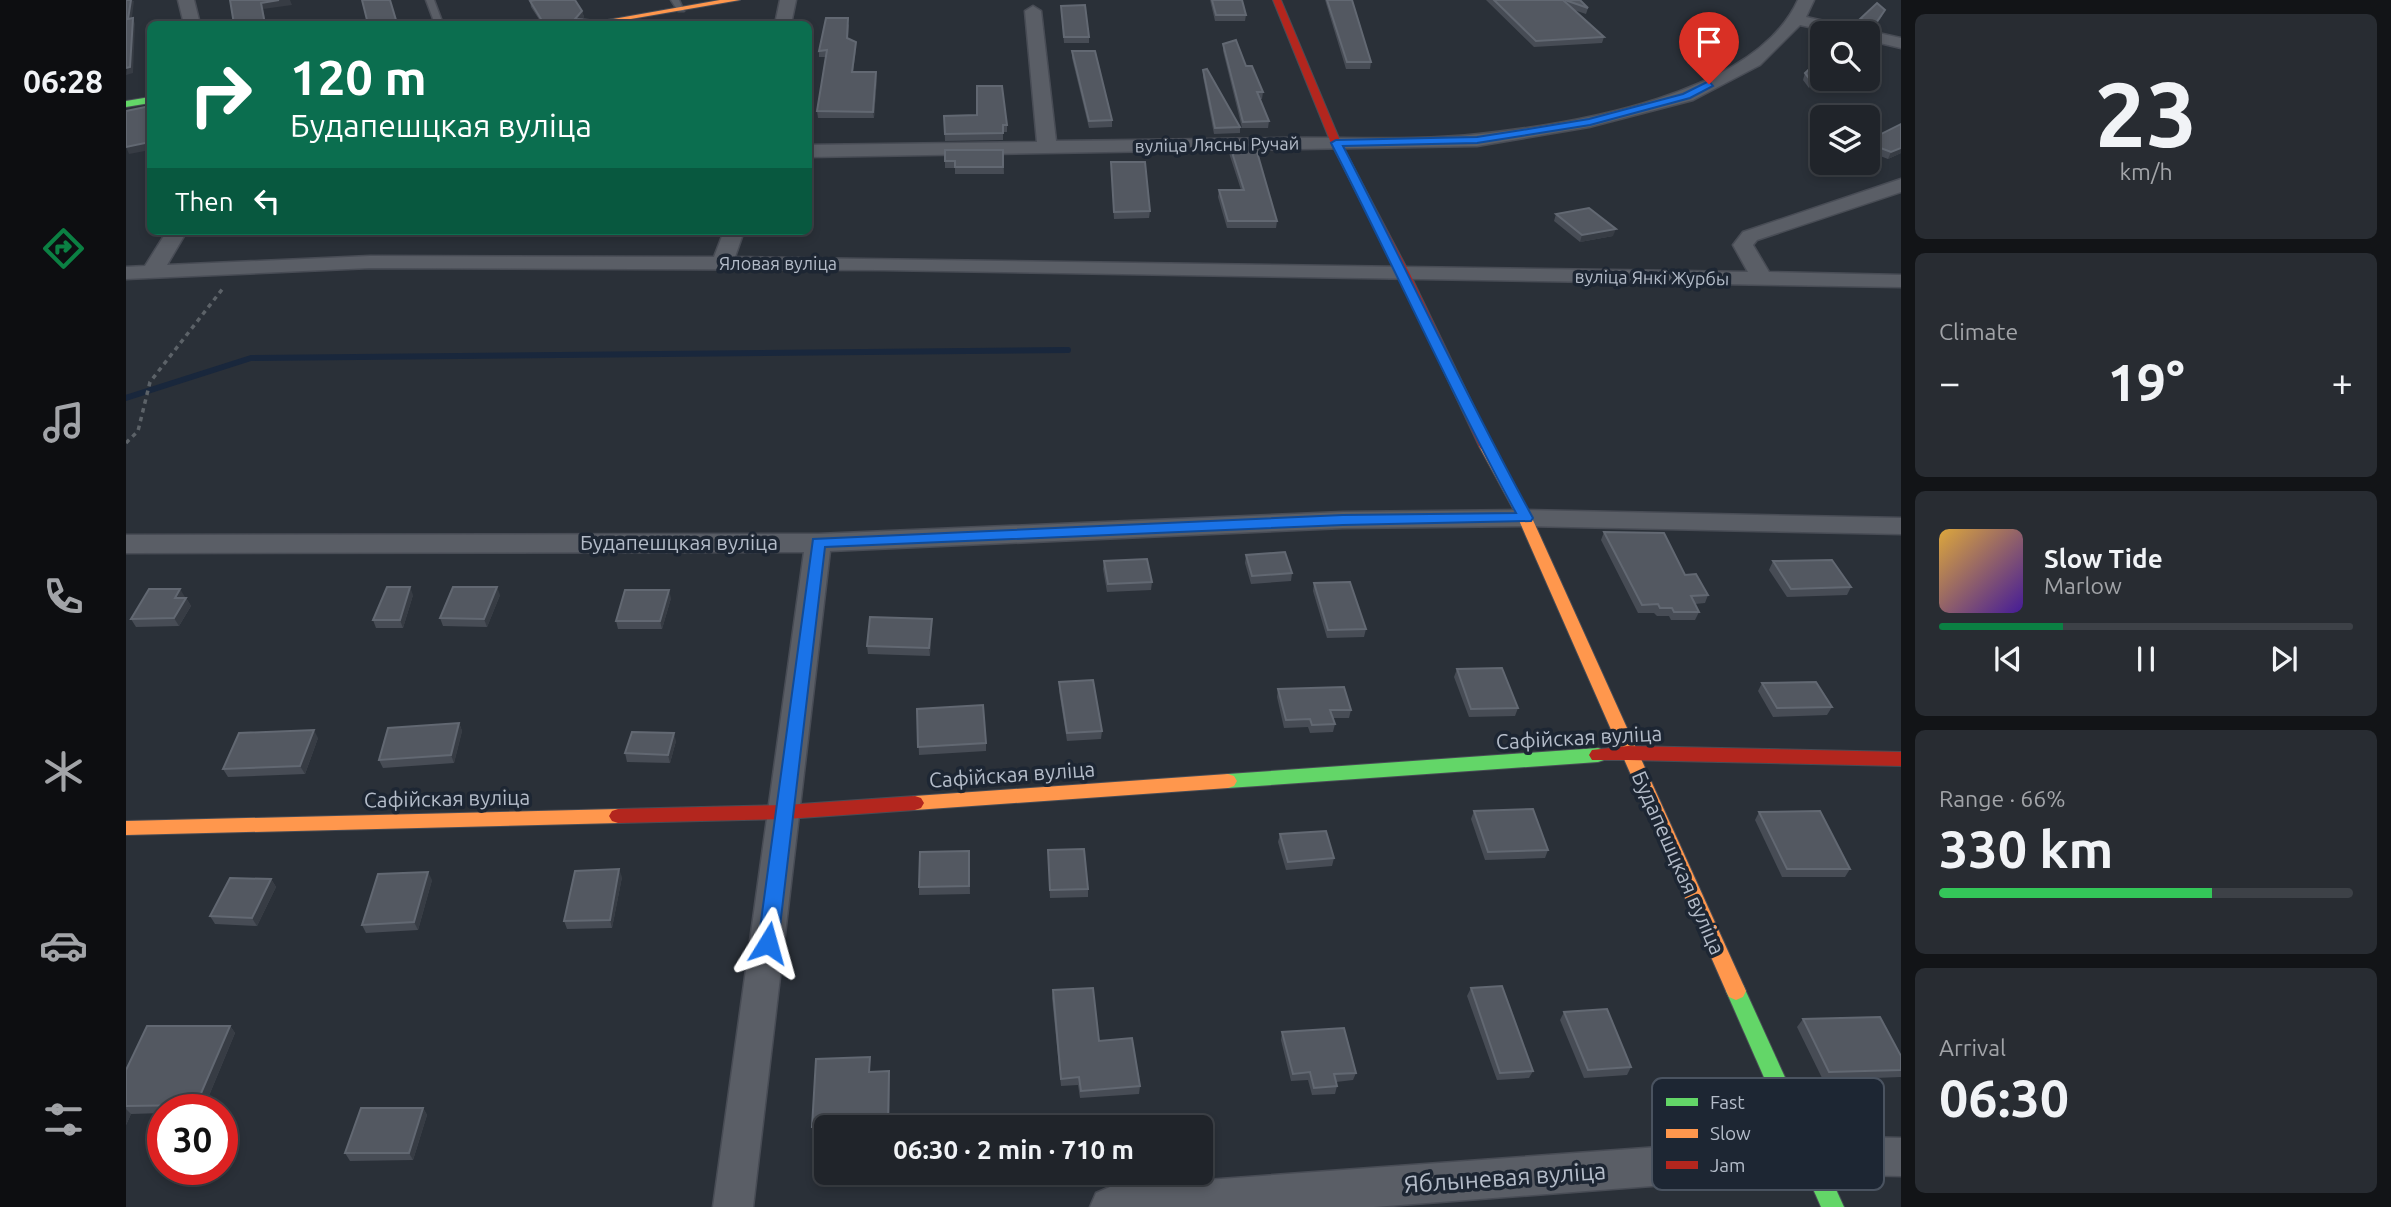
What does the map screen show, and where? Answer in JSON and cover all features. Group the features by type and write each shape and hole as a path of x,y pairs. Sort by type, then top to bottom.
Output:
{"street":[{"path":"186,0 191,21"},
{"path":"602,21 678,4 736,0"},
{"path":"784,21 788,0"},
{"path":"1277,0 1336,143 1404,274 1478,430 1525,518"},
{"name":"вуліца Лясны Ручай","path":"812,151 1477,140 1614,116 1687,96 1754,61 1797,20 1806,0"},
{"path":"1033,11 1047,148"},
{"path":"1797,20 1810,23"},
{"path":"1880,38 1901,43"},
{"path":"126,104 147,100"},
{"path":"1763,280 1743,245 1750,236 1840,208 1901,185"},
{"path":"152,272 175,235"},
{"path":"723,264 733,235"},
{"name":"Яловая вуліца","path":"126,273 369,262 723,264 1404,274"},
{"name":"вуліца Янкі Журбы","path":"1404,274 1901,281"},
{"name":"Будапешцкая вуліца","path":"126,544 818,543 1343,520 1525,518 1901,526"},
{"name":"Будапешцкая вуліца","path":"1525,518 1775,1078"},
{"path":"733,1207 786,812 818,543"},
{"name":"Сафійская вуліца","path":"126,828 786,812 1629,753 1901,758"},
{"name":"Яблыневая вуліца","path":"1110,1207 1652,1168"},
{"name":"Будапешцкая вуліца","path":"1825,1190 1833,1207"}],"lane":[{"path":"430,0 438,21"}],"path":[{"path":"126,443 138,431 149,398 150,382 239,267"}],"building":[{"path":"126,0 131,0 128,19 133,18 130,67 126,68"},
{"path":"230,0 279,0 261,3 264,21 234,21"},
{"path":"362,0 390,0 396,20 367,21"},
{"path":"575,0 582,11 575,19 590,21 542,21 530,1"},
{"path":"1212,0 1242,0 1246,15 1216,15"},
{"path":"1327,0 1352,0 1371,62 1347,62"},
{"path":"1494,0 1563,0 1604,37 1536,41"},
{"path":"1565,0 1580,0 1588,8"},
{"path":"1877,3 1885,10 1877,21 1860,19"},
{"path":"1085,5 1089,37 1064,37 1061,6"},
{"path":"826,18 848,18 847,38 856,42 852,72 876,72 873,112 817,111 827,50 819,51"},
{"path":"1236,40 1246,66 1252,66 1263,92 1257,92 1269,121 1243,122 1223,44"},
{"path":"1072,51 1095,51 1112,120 1089,121"},
{"path":"1207,69 1240,127 1215,128 1203,70"},
{"path":"977,86 1002,86 1007,125 1003,125 1003,133 945,134 944,116 977,115"},
{"path":"147,107 147,143 126,147 126,111"},
{"path":"1901,124 1901,148 1891,152 1880,148 1880,134"},
{"path":"1255,145 1277,221 1228,221 1219,190 1244,190 1230,146"},
{"path":"945,150 1003,150 1003,167 955,167 955,161 945,161"},
{"path":"1111,162 1145,162 1150,211 1114,212"},
{"path":"1589,208 1616,229 1582,235 1556,214"},
{"path":"1604,532 1664,533 1685,575 1696,574 1708,595 1691,596 1699,612 1674,612 1672,608 1660,608 1658,604 1642,605"},
{"path":"1285,552 1292,573 1252,576 1246,555"},
{"path":"1147,559 1152,582 1108,584 1104,561"},
{"path":"1832,560 1851,587 1791,589 1773,561"},
{"path":"1350,582 1366,629 1328,630 1314,583"},
{"path":"387,587 410,587 400,620 373,620"},
{"path":"453,587 497,587 484,619 440,618"},
{"path":"149,589 180,589 175,598 186,598 174,618 131,619"},
{"path":"625,590 669,590 660,621 616,621"},
{"path":"870,617 932,619 929,648 867,646"},
{"path":"1502,668 1518,708 1471,709 1457,669"},
{"path":"1093,680 1102,731 1067,733 1059,682"},
{"path":"1816,682 1832,707 1777,708 1762,683"},
{"path":"1344,687 1351,710 1330,710 1335,724 1312,725 1310,719 1286,720 1278,689"},
{"path":"983,705 986,743 918,747 917,709"},
{"path":"459,723 451,755 379,760 388,728"},
{"path":"314,730 300,766 223,769 239,733"},
{"path":"632,732 674,733 668,755 625,753"},
{"path":"1533,809 1548,850 1488,852 1474,811"},
{"path":"1820,811 1850,869 1787,869 1759,812"},
{"path":"1326,831 1334,858 1288,862 1280,834"},
{"path":"1084,849 1088,889 1050,890 1048,850"},
{"path":"969,851 969,886 919,887 920,852"},
{"path":"619,869 610,920 564,921 575,871"},
{"path":"428,872 414,922 362,925 378,874"},
{"path":"230,878 271,879 252,918 210,916"},
{"path":"1502,986 1533,1071 1500,1073 1471,988"},
{"path":"1093,988 1099,1041 1132,1038 1140,1086 1081,1091 1079,1077 1061,1079 1053,990"},
{"path":"1607,1009 1631,1067 1588,1070 1564,1012"},
{"path":"1880,1017 1901,1056 1901,1070 1829,1072 1803,1019"},
{"path":"147,1026 230,1026 201,1094 147,1094 147,1106 126,1106 126,1070"},
{"path":"1344,1028 1356,1073 1334,1074 1337,1086 1314,1088 1310,1072 1293,1074 1282,1032"},
{"path":"870,1057 869,1072 889,1071 888,1115 814,1115 812,1127 816,1059"},
{"path":"361,1108 423,1108 409,1153 345,1153"}],"waterway":[{"path":"126,398 251,358 1068,350"}],"traffic: fast":[{"path":"126,104 147,100"},
{"path":"1228,781 1598,755"},
{"path":"1736,991 1775,1078"},
{"path":"1825,1190 1833,1207"}],"traffic: slow":[{"path":"607,21 736,0"},
{"path":"1486,446 1525,518 1736,991"},
{"path":"915,803 1228,781"},
{"path":"126,828 618,816"}],"traffic: jam":[{"path":"1277,0 1336,143 1404,274 1486,446"},
{"path":"1598,755 1628,753 1901,759"},
{"path":"618,816 786,812 915,803"}],"route":[{"path":"768,943 818,543 1343,520 1525,518 1478,430 1404,274 1336,143 1477,140 1522,133 1590,122 1687,96 1709,84"}]}
